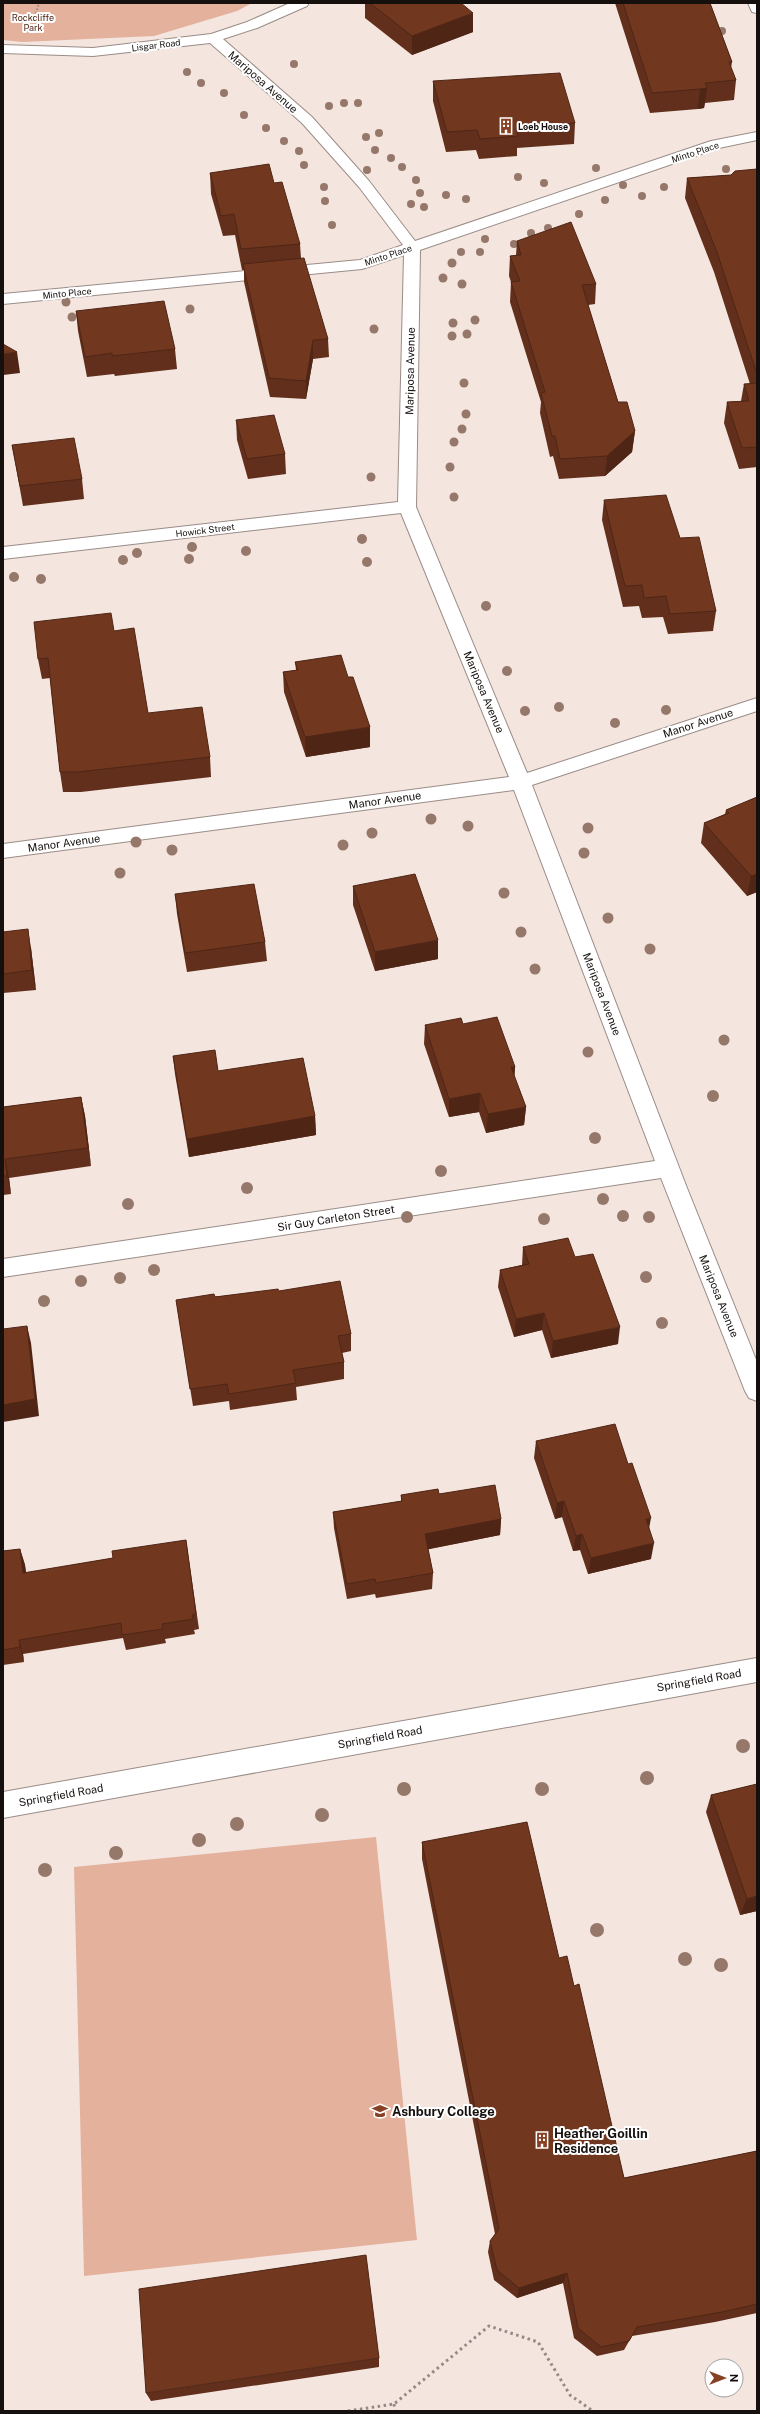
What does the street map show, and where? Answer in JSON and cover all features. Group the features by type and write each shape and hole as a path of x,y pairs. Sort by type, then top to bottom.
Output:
{"street":[{"name":"Lisgar Road","path":"3,49 93,52 213,38 252,25 302,3"},
{"path":"755,3 757,9"},
{"name":"Mariposa Avenue","path":"213,38 307,120 364,184 412,247 407,507 521,782 669,1168 757,1391"},
{"name":"Minto Place","path":"3,299 362,264 716,144 757,136"},
{"name":"Howick Street","path":"3,554 407,507"},
{"name":"Manor Avenue","path":"3,851 521,782 757,704"},
{"name":"Sir Guy Carleton Street","path":"3,1268 669,1168"},
{"name":"Springfield Road","path":"3,1805 757,1670"}],"path":[{"path":"348,2411 394,2404 489,2326 538,2342 570,2395 593,2411"},
{"path":"394,2404 395,2411"}],"green space":[{"name":"Rockcliffe Park","path":"3,3 252,3 237,11 154,36 22,42 3,40"},
{"path":"376,1837 417,2240 84,2276 74,1867"}],"building":[{"path":"370,3 461,3 473,13 412,36"},
{"path":"623,3 710,3 732,62 729,62 736,80 705,83 707,88 652,93"},
{"path":"560,73 575,123 516,128 518,136 480,139 477,130 447,132 433,81"},
{"path":"269,164 274,183 282,182 300,244 241,249 234,214 221,216 210,173"},
{"path":"757,169 757,374 717,252 687,178 731,175 735,171"},
{"path":"571,222 596,284 582,285 618,402 627,402 635,431 607,456 560,459 555,436 552,436 541,393 545,392 511,282 520,281 510,256 521,255 517,241"},
{"path":"304,258 328,339 313,340 306,381 269,378 243,264"},
{"path":"164,301 175,349 112,356 112,353 85,357 76,311"},
{"path":"3,344 17,352 3,354"},
{"path":"757,383 757,447 742,448 727,402 749,401 744,384"},
{"path":"274,415 285,454 247,459 236,420"},
{"path":"74,438 82,479 20,486 12,445"},
{"path":"666,495 680,538 699,537 716,611 670,614 666,596 644,598 642,585 625,586 604,500"},
{"path":"111,613 114,631 134,628 148,713 202,707 210,757 78,772 60,772 48,658 38,659 34,622"},
{"path":"341,655 348,677 353,677 370,727 305,737 283,672 298,670 295,662"},
{"path":"757,797 757,874 751,876 704,823 729,813 726,810"},
{"path":"415,874 438,940 375,952 353,886"},
{"path":"254,884 265,942 185,953 175,894"},
{"path":"28,929 32,970 3,974 3,932"},
{"path":"497,1017 515,1067 511,1067 526,1107 488,1114 480,1093 449,1099 425,1025 461,1018 463,1024"},
{"path":"215,1050 218,1071 303,1058 315,1116 187,1139 173,1056"},
{"path":"81,1097 88,1148 5,1159 7,1176 3,1176 3,1107"},
{"path":"568,1238 575,1257 593,1254 620,1327 553,1341 544,1313 516,1319 500,1270 529,1264 523,1247"},
{"path":"340,1281 351,1334 338,1336 344,1362 293,1370 296,1383 229,1394 227,1384 190,1389 176,1300 214,1294 215,1297 278,1289 279,1291"},
{"path":"27,1326 35,1399 3,1405 3,1329"},
{"path":"615,1424 628,1464 632,1463 651,1518 646,1519 654,1543 591,1558 582,1534 576,1536 564,1501 557,1503 536,1441"},
{"path":"495,1485 501,1519 425,1534 433,1573 376,1583 375,1579 347,1584 333,1512 402,1501 401,1495 438,1489 439,1494"},
{"path":"186,1540 196,1614 192,1615 193,1619 162,1624 163,1629 122,1635 121,1623 19,1640 20,1647 3,1650 3,1551 20,1549 23,1573 113,1558 112,1551"},
{"path":"757,1784 757,1896 747,1899 711,1795"},
{"name":"Heather Goillin Residence","path":"527,1822 559,1958 567,1956 574,1986 579,1984 624,2178 757,2151 757,2304 722,2312 637,2327 629,2341 601,2347 578,2328 567,2273 519,2288 497,2270 490,2241 499,2229 422,1842"},
{"path":"366,2255 379,2358 146,2393 139,2289"}],"place":[{"name":"Loeb House","path":"506,126"},
{"name":"Ashbury College","path":"380,2111"},
{"name":"Heather Goillin Residence","path":"542,2140"}]}
